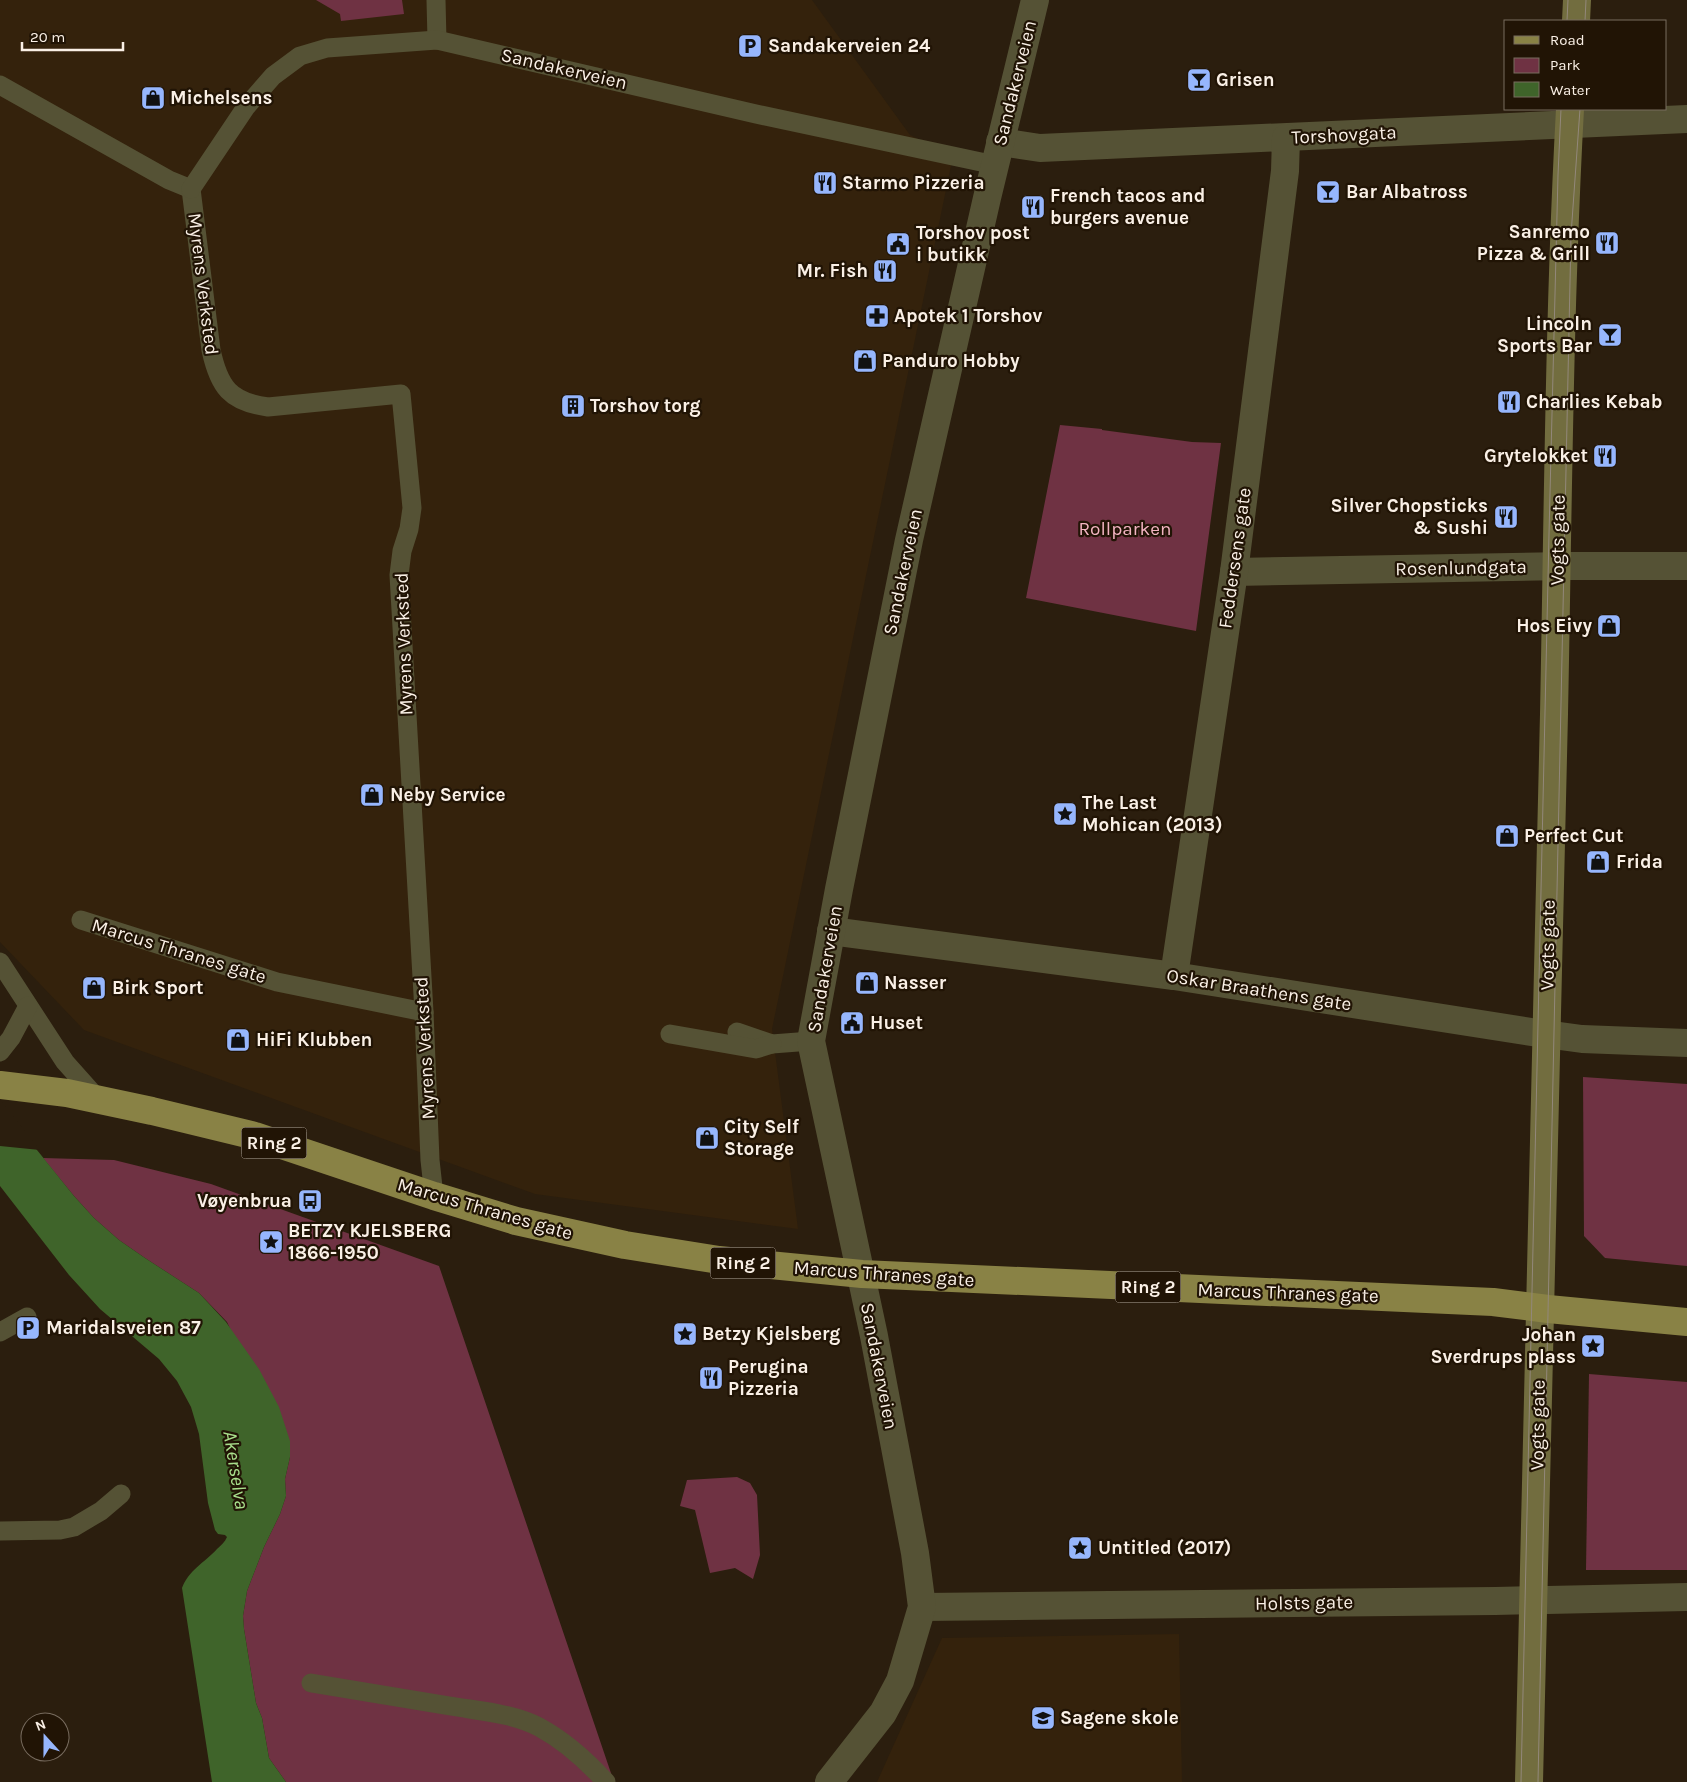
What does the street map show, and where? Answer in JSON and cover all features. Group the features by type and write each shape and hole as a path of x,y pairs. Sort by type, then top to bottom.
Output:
{"main road":[{"path":"1576,20 1577,0"},
{"name":"Vogts gate","path":"1529,1782 1535,1600 1557,566 1570,117"},
{"name":"Marcus Thranes gate","path":"13,1086 98,1099 152,1110 255,1136 434,1196 516,1221 663,1252 758,1265 862,1274 1474,1302 1541,1308"},
{"name":"Ring 2","path":"1541,1308 1687,1322"}],"street":[{"name":"Sandakerveien","path":"829,1782 883,1713 900,1681 922,1607 915,1553 862,1274 811,1041 909,540 997,154 1035,0"},
{"name":"Torshovgata","path":"997,154 1040,148 1286,138 1570,117 1687,120"},
{"name":"Feddersens gate","path":"1174,976 1234,572 1284,171 1286,138"},
{"name":"Rosenlundgata","path":"1234,572 1557,566 1687,566"},
{"name":"Oskar Braathens gate","path":"831,931 1174,976 1582,1039 1687,1043"},
{"name":"Holsts gate","path":"922,1607 1687,1597"}],"lane":[{"path":"436,0 437,40"},
{"name":"Sandakerveien","path":"191,189 246,107 273,76 300,56 327,48 437,40 756,114 997,154"},
{"name":"Myrens Verksted","path":"0,85 169,180 191,189 215,370 224,387 236,397 250,404 268,407 401,394 412,508 409,529 402,551 399,575 424,1012 430,1160 434,1196"},
{"name":"Marcus Thranes gate","path":"81,920 277,982 424,1012"},
{"path":"0,962 64,1062 98,1099"},
{"path":"0,1052 11,1038 28,1006"},
{"path":"737,1032 772,1044"},
{"path":"670,1034 756,1049 772,1044 811,1041"},
{"path":"0,1332 27,1317"},
{"path":"0,1530 60,1530 74,1527 101,1511 121,1494"},
{"path":"311,1684 513,1718 537,1726 566,1744 590,1764 606,1782"}],"shaded area":[{"path":"0,0 812,0 910,135 953,156 772,1029 798,1229 535,1194 84,1030 0,942"},
{"name":"Sagene skole","path":"1179,1634 1182,1782 877,1782 942,1638"}],"green space":[{"path":"316,0 402,0 404,14 341,21 340,14"},
{"name":"Rollparken","path":"1060,425 1192,442 1221,443 1196,631 1026,598"},
{"path":"1583,1077 1687,1084 1687,1266 1605,1258 1584,1236"},
{"path":"43,1158 114,1160 211,1184 439,1266 614,1782 286,1782 269,1758 262,1718 256,1703 243,1616 247,1591 286,1496 285,1479 290,1457 227,1322 199,1293 119,1240 94,1218"},
{"path":"1589,1374 1687,1382 1687,1570 1586,1570"},
{"path":"737,1477 750,1483 757,1495 760,1555 753,1579 735,1568 710,1573 695,1510 680,1506 687,1480"}],"water":[{"name":"Akerselva","path":"0,1104 94,1218 119,1240 199,1293 226,1322 259,1369 279,1407 290,1441 290,1457 285,1479 286,1496 247,1591 243,1616 256,1703 262,1718 269,1758 286,1782 212,1782 182,1588 188,1577 227,1537 218,1534 215,1530 208,1503 199,1434 191,1407 177,1381 159,1359 100,1309 69,1275 0,1186"}],"pier":[{"path":"0,1101 2,1102 40,1150 0,1146"}],"tram line":[{"path":"1567,20 1568,0"},
{"path":"1585,20 1586,0"},
{"path":"1521,1782 1549,534 1561,110"},
{"path":"1538,1782 1571,235 1580,110"}],"place":[{"name":"Sandakerveien 24","path":"750,46"},
{"name":"Grisen","path":"1199,80"},
{"name":"Michelsens","path":"153,98"},
{"name":"Starmo Pizzeria","path":"825,183"},
{"name":"Bar Albatross","path":"1328,192"},
{"name":"French tacos and burgers avenue","path":"1033,207"},
{"name":"Sanremo Pizza & Grill","path":"1607,243"},
{"name":"Torshov post i butikk","path":"898,244"},
{"name":"Mr. Fish","path":"885,271"},
{"name":"Apotek 1 Torshov","path":"877,316"},
{"name":"Lincoln Sports Bar","path":"1610,335"},
{"name":"Panduro Hobby","path":"865,361"},
{"name":"Charlies Kebab","path":"1509,402"},
{"name":"Torshov torg","path":"573,406"},
{"name":"Grytelokket","path":"1605,456"},
{"name":"Silver Chopsticks & Sushi","path":"1506,517"},
{"name":"Hos Eivy","path":"1609,626"},
{"name":"Neby Service","path":"372,795"},
{"name":"The Last Mohican (2013)","path":"1065,814"},
{"name":"Perfect Cut","path":"1507,836"},
{"name":"Frida","path":"1598,862"},
{"name":"Nasser","path":"867,983"},
{"name":"Birk Sport","path":"94,988"},
{"name":"Huset","path":"852,1023"},
{"name":"HiFi Klubben","path":"238,1040"},
{"name":"City Self Storage","path":"707,1138"},
{"name":"Vøyenbrua","path":"310,1201"},
{"name":"BETZY KJELSBERG 1866-1950","path":"271,1242"},
{"name":"Maridalsveien 87","path":"28,1328"},
{"name":"Betzy Kjelsberg","path":"685,1334"},
{"name":"Johan Sverdrups plass","path":"1593,1346"},
{"name":"Perugina Pizzeria","path":"711,1378"},
{"name":"Untitled (2017)","path":"1080,1548"},
{"name":"Sagene skole","path":"1043,1718"}]}
